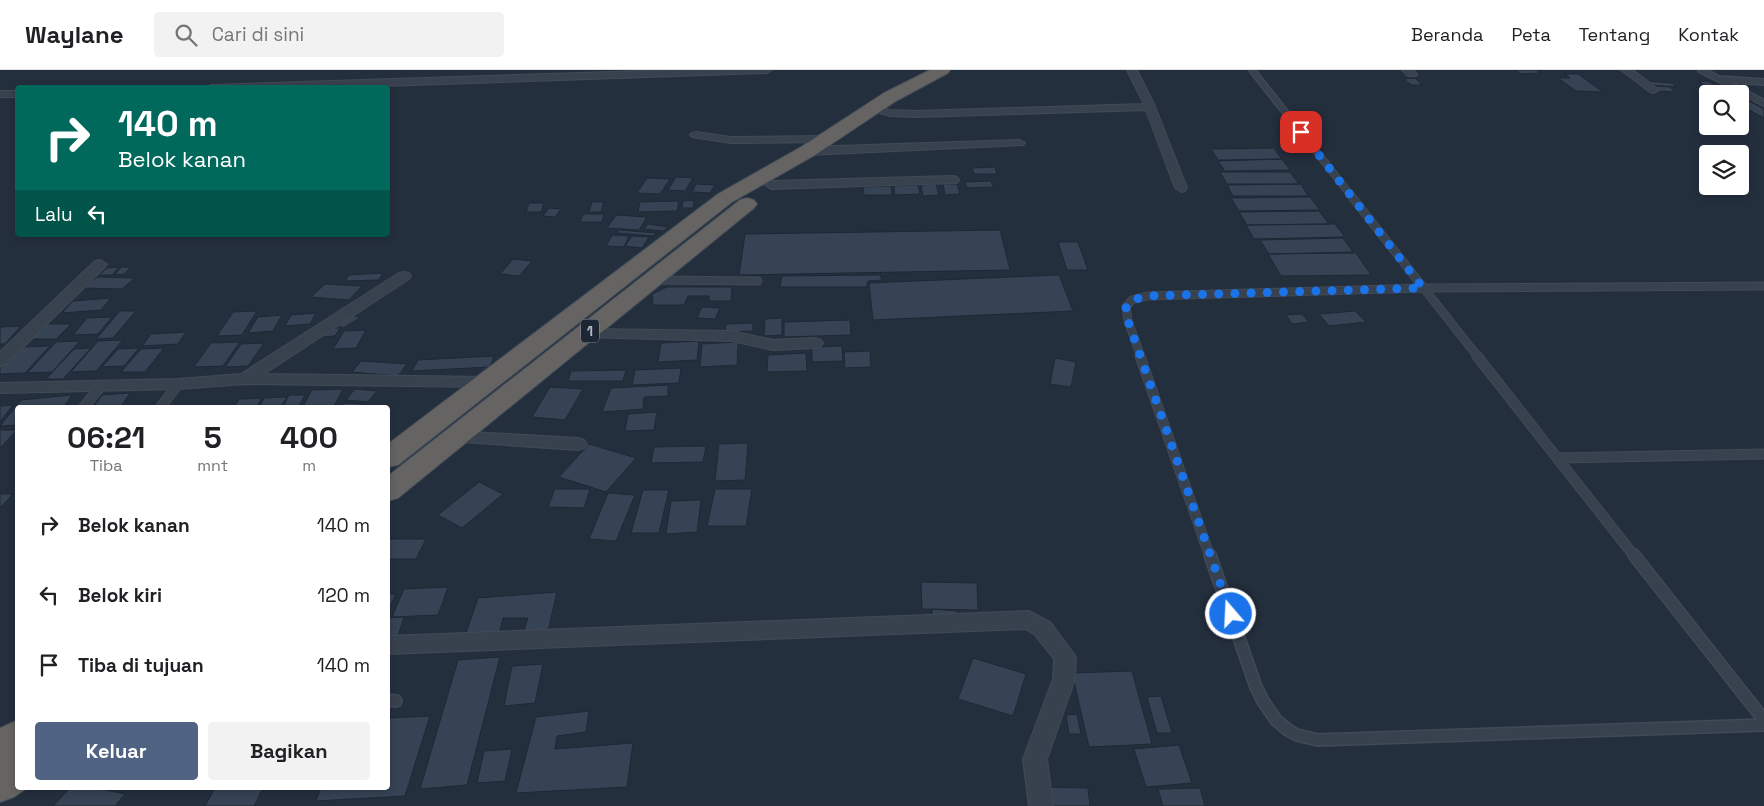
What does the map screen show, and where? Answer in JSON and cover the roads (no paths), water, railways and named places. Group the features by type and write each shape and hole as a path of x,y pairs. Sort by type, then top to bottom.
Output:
{"highway":[{"name":"1","path":"390,456 725,198 808,151 872,108 936,71"},
{"name":"1","path":"390,489 772,185 786,164"},
{"path":"0,749 15,738"},
{"path":"0,784 15,774"}],"street":[{"path":"304,85 767,70"},
{"path":"1132,70 1150,107 1181,188"},
{"path":"1626,70 1654,90"},
{"path":"0,94 15,94"},
{"path":"872,108 890,113 916,114 1150,107"},
{"path":"696,135 731,140 826,139"},
{"path":"808,151 1019,143"},
{"path":"772,185 953,180"},
{"path":"0,361 100,264"},
{"path":"245,379 404,276"},
{"path":"587,334 732,336 744,337 773,345 815,343"},
{"path":"0,388 178,384 245,379 486,382"},
{"path":"454,437 578,444"},
{"path":"390,645 1029,620 1043,629 1065,657 1064,679 1035,759 1042,806"}],"lane":[{"path":"1252,70 1764,720"},
{"path":"1701,70 1764,103"},
{"path":"1719,79 1764,82"},
{"path":"652,280 758,281"},
{"path":"1764,286 1423,288 1147,296 1132,300 1126,307 1131,330 1253,678 1265,706 1276,720 1293,733 1318,740 1764,725"},
{"path":"162,405 178,384"},
{"path":"85,405 101,386"},
{"path":"1557,458 1764,454"}]}
